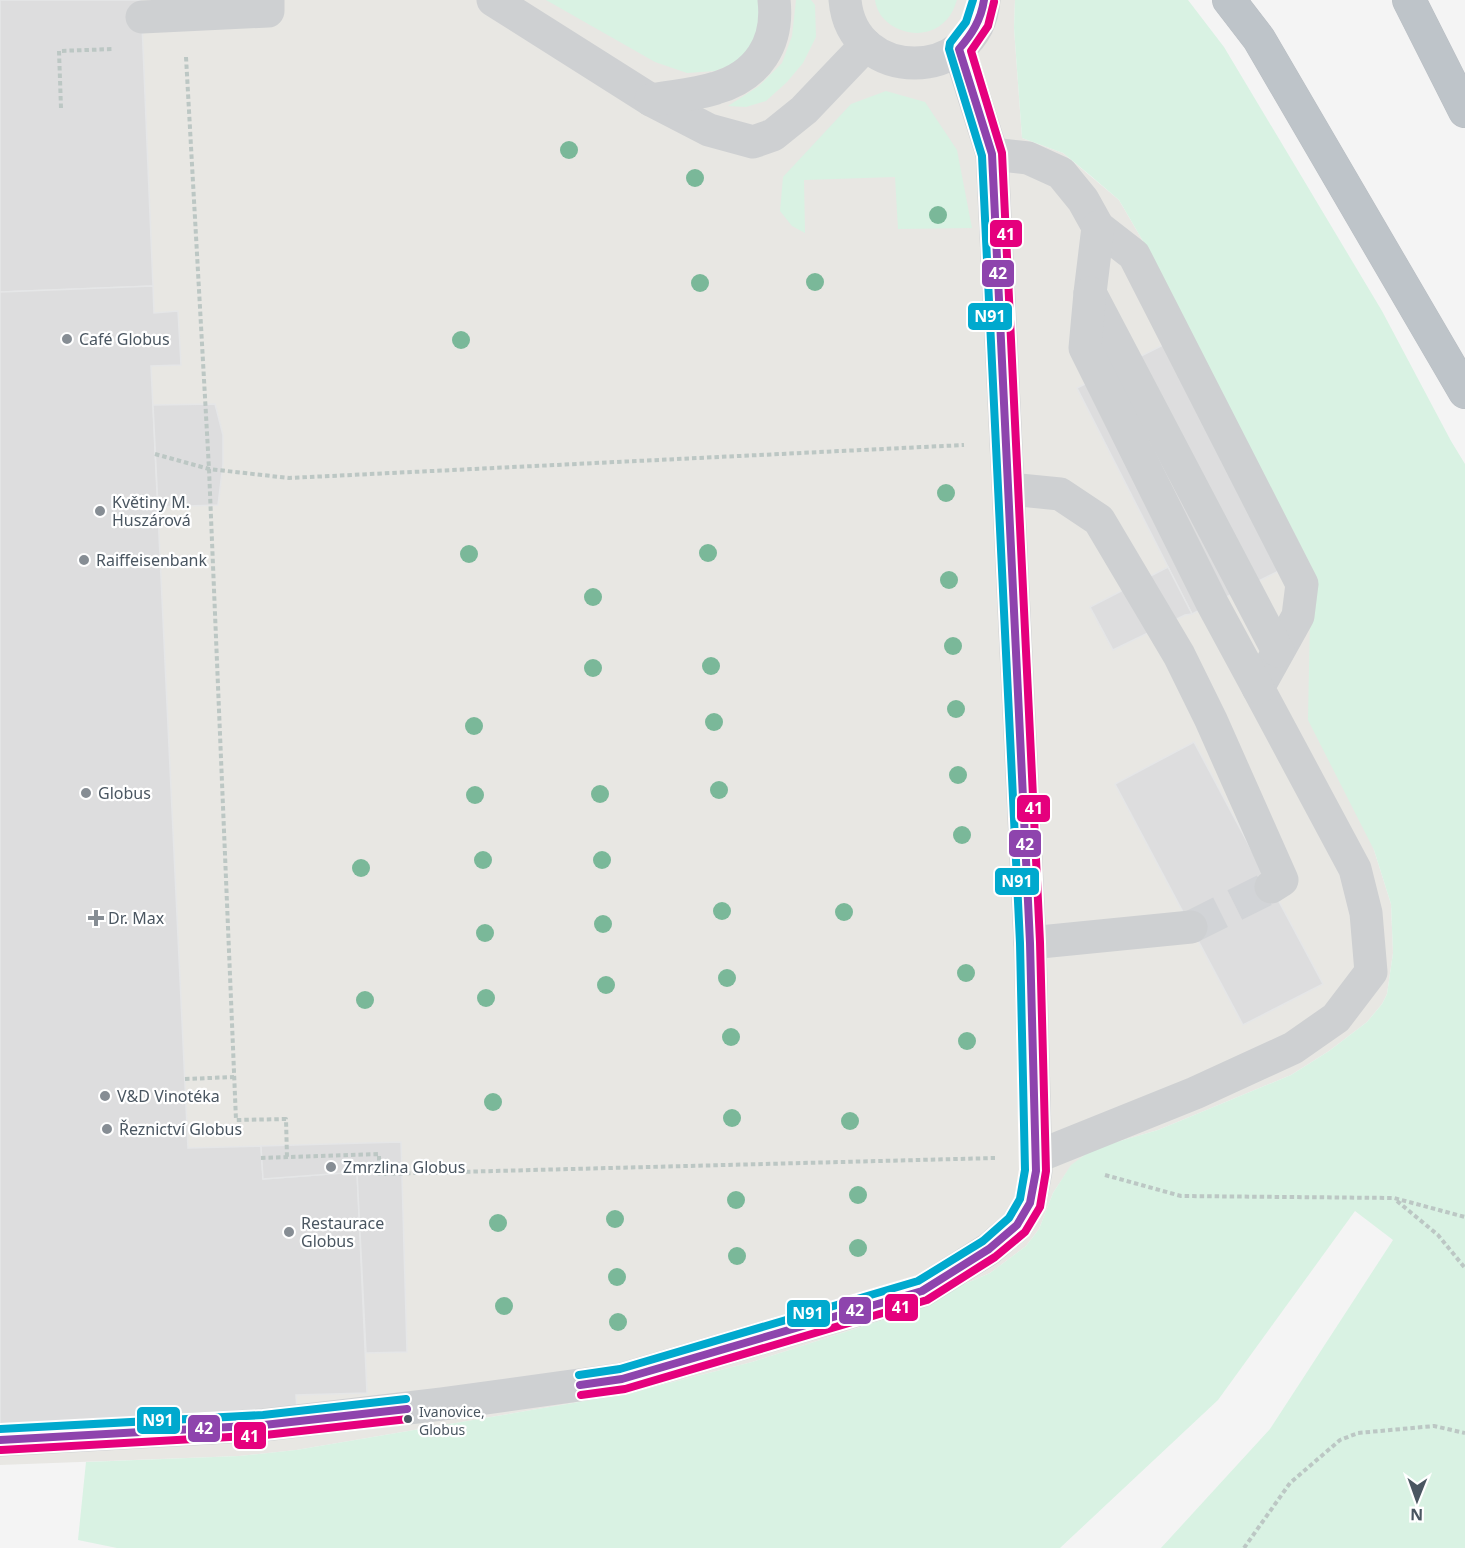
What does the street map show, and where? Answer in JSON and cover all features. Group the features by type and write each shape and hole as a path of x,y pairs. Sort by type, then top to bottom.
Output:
{"highway":[{"path":"1229,0 1259,39 1465,392"},
{"path":"1409,0 1465,111"}],"lane":[{"path":"142,17 268,11 268,0"},
{"path":"493,0 651,100 709,130 753,142 773,135 804,110 866,45"},
{"path":"651,100 716,88 736,80 747,72 767,52 776,17 774,0"},
{"path":"845,0 853,29 866,45 882,57 902,63 922,64 941,59 959,49 975,32 984,0"},
{"path":"0,1440 264,1425 442,1404 622,1379 922,1291 989,1250 1017,1225 1029,1203 1036,1171 1036,1157 1030,943 1007,443 992,154 959,49"},
{"path":"992,154 1028,158 1061,173 1083,200 1098,226 1134,255 1302,584 1298,616 1257,688"},
{"path":"1036,1157 1194,1093 1293,1048 1336,1018 1371,972 1366,913 1355,869 1212,603 1084,348 1098,226"},
{"path":"1090,293 1278,651"},
{"path":"1009,489 1060,494 1099,520 1179,655 1211,720 1282,880 1271,887"},
{"path":"1030,943 1191,927"}],"path":[{"path":"186,47 209,469 236,1120 286,1119 287,1157"},
{"path":"61,108 58,51 122,49"},
{"path":"155,454 209,469 289,478 1007,443"},
{"path":"185,1079 234,1077"},
{"path":"261,1158 379,1154 379,1174 1036,1157"},
{"path":"1103,1175 1181,1196 1394,1198 1465,1217"},
{"path":"1394,1198 1438,1235 1465,1268"},
{"path":"1244,1548 1290,1483 1340,1440 1358,1432 1434,1426 1465,1433"}],"shaded area":[{"path":"0,0 1015,0 1014,28 1022,138 1063,153 1119,200 1147,248 1311,566 1374,850 1391,904 1393,953 1387,994 1382,1004 1367,1022 1329,1051 1291,1075 1158,1130 1099,1147 1086,1154 1071,1166 1053,1193 1039,1229 1026,1246 990,1273 882,1320 752,1362 626,1394 296,1450 239,1456 0,1465"}],"green space":[{"path":"546,0 758,0 760,20 756,40 741,61 715,71 687,73 655,62"},
{"path":"796,0 811,0 815,5 816,37 803,63 766,101 746,107 728,106 759,86 782,63 792,36"},
{"path":"875,0 957,0 951,13 942,24 933,30 912,33 892,26 884,19"},
{"path":"1015,0 1188,0 1224,47 1382,311 1465,464 1465,1548 1161,1548 1270,1429 1393,1240 1355,1211 1218,1400 1060,1548 117,1548 78,1540 86,1462 239,1456 296,1450 626,1394 752,1362 882,1320 990,1273 1026,1246 1039,1229 1053,1193 1071,1165 1086,1154 1099,1147 1158,1130 1291,1075 1329,1051 1367,1022 1382,1004 1387,994 1393,953 1391,904 1374,850 1308,720 1311,566 1147,248 1119,200 1063,153 1022,138 1014,28"},
{"path":"886,91 925,102 957,150 972,228 898,229 895,177 804,180 805,233 792,226 780,211 783,177 851,104"}],"building":[{"path":"0,0 141,0 153,286 0,292"},
{"name":"Globus","path":"153,286 154,313 178,311 181,365 151,366 188,1148 261,1146 263,1179 357,1172 367,1393 296,1395 297,1412 0,1424 0,292"},
{"path":"1165,344 1279,571 1192,614 1077,388"},
{"path":"215,404 223,435 223,464 218,505 158,507 153,405"},
{"path":"1168,567 1192,614 1185,615 1113,650 1090,607"},
{"path":"1194,742 1323,984 1243,1025 1115,784"},
{"path":"401,1142 407,1352 366,1353 357,1172 263,1179 261,1146"}],"tunnel":[{"path":"1191,927 1271,887"}],"transit line":[{"name":"N91","path":"579,1375 620,1369 918,1281 983,1241 1009,1218 1020,1199 1025,1170 1020,943 982,156 949,49 950,43 966,22 973,0"},
{"name":"42","path":"580,1385 622,1379 922,1291 989,1249 1017,1225 1030,1203 1036,1171 1030,943 992,154 959,49 975,26 984,0"},
{"name":"41","path":"581,1395 625,1389 927,1300 995,1257 1025,1232 1040,1207 1046,1171 1040,942 1002,153 971,51 988,26 994,2"},
{"name":"N91","path":"0,1429 263,1415 406,1399"},
{"name":"42","path":"0,1440 264,1425 407,1409"},
{"name":"41","path":"1,1450 265,1435 408,1419"}],"place":[{"name":"Café Globus","path":"67,339"},
{"name":"Květiny M. Huszárová","path":"100,511"},
{"name":"Raiffeisenbank","path":"84,560"},
{"name":"Globus","path":"86,793"},
{"name":"Dr. Max","path":"96,918"},
{"name":"V&D Vinotéka","path":"105,1096"},
{"name":"Řeznictví Globus","path":"107,1129"},
{"name":"Zmrzlina Globus","path":"331,1167"},
{"name":"Restaurace Globus","path":"289,1232"},
{"name":"Ivanovice, Globus","path":"408,1419"}]}
